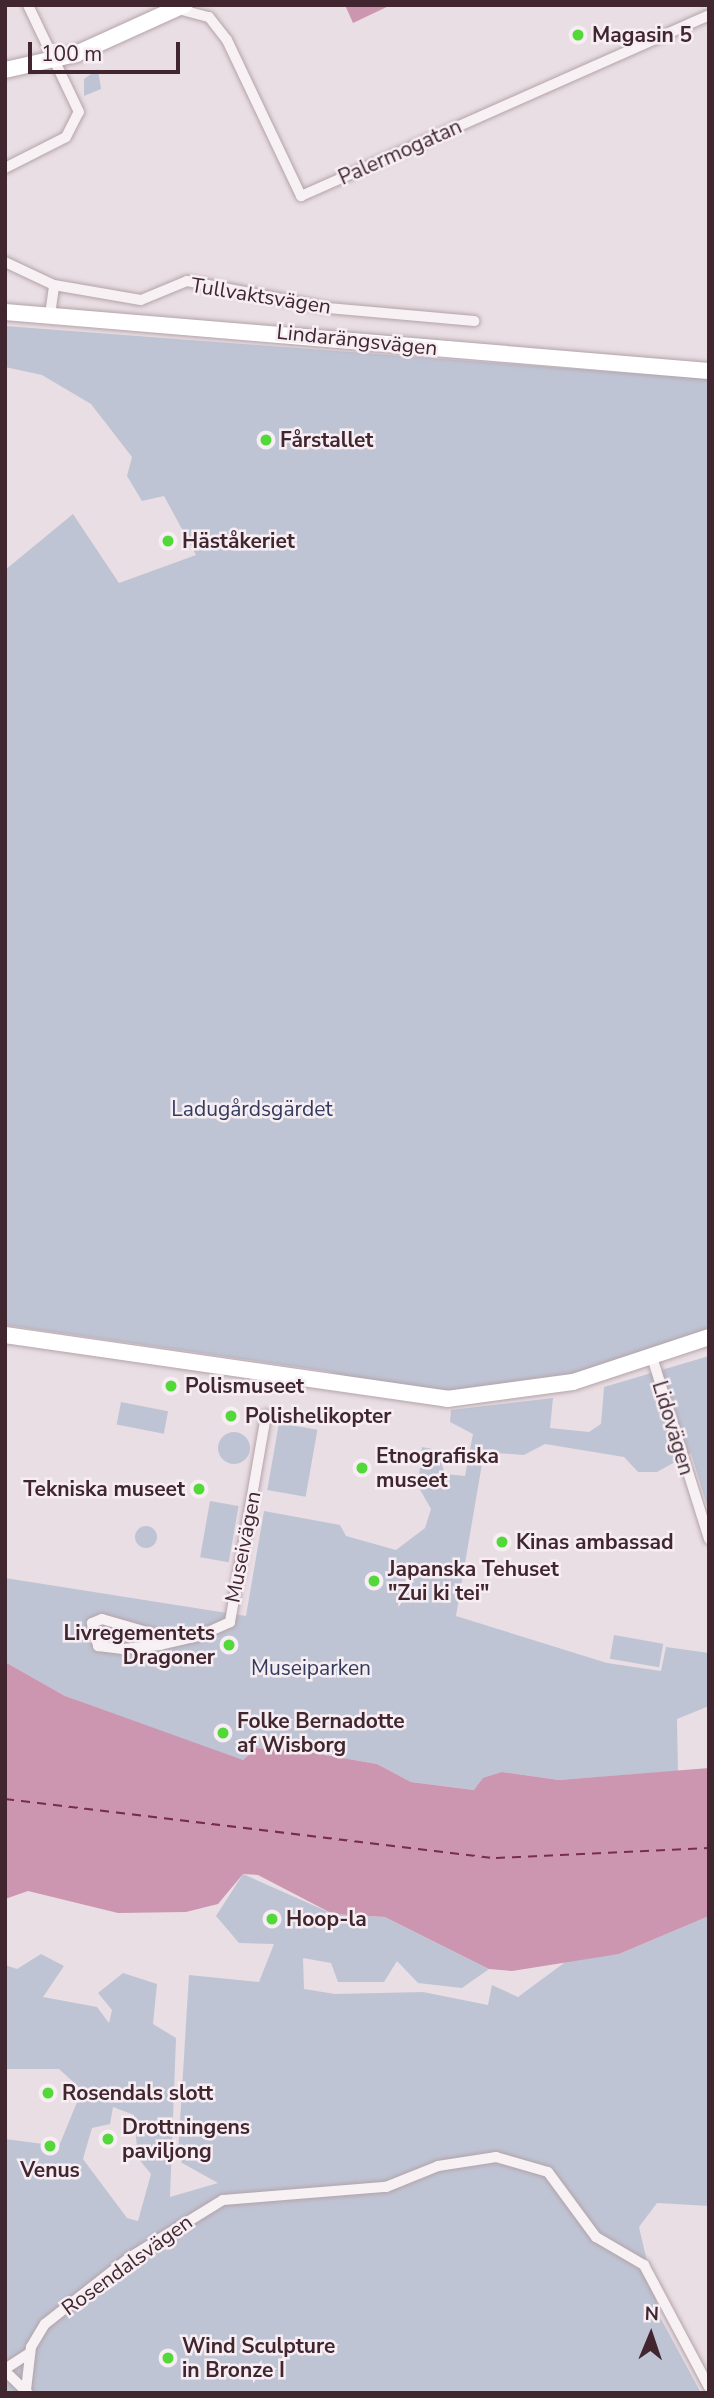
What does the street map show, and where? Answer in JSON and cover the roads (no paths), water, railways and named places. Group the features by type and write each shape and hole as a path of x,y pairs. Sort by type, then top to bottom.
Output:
{"street":[{"path":"5,168 66,137 76,125 79,113 28,5"},
{"path":"5,70 54,59 183,8"},
{"name":"Palermogatan","path":"183,8 209,17 227,40 301,196 709,15"},
{"name":"Tullvaktsvägen","path":"5,262 54,285 141,300 187,281 328,308 474,321"},
{"path":"50,315 54,285"},
{"name":"Lindarängsvägen","path":"5,312 709,371"},
{"path":"5,1335 447,1399 544,1389 709,1337"},
{"name":"Lidovägen","path":"652,1357 709,1539"},
{"name":"Museivägen","path":"175,1640 102,1619 92,1623 98,1646 123,1649 175,1640 230,1622 266,1415"},
{"name":"Rosendalsvägen","path":"5,2370 30,2353 45,2324 129,2258 223,2200 386,2187 435,2167 496,2157 548,2172 596,2237 631,2254 657,2280 709,2387"},
{"path":"27,2391 30,2353"},
{"path":"5,2370 27,2391"}],"place":[{"name":"Magasin 5","path":"578,35"},
{"name":"Fårstallet","path":"266,440"},
{"name":"Häståkeriet","path":"168,541"},
{"name":"Polismuseet","path":"171,1386"},
{"name":"Polishelikopter","path":"231,1416"},
{"name":"Etnografiska museet","path":"362,1468"},
{"name":"Tekniska museet","path":"199,1489"},
{"name":"Kinas ambassad","path":"502,1542"},
{"name":"Japanska Tehuset \"Zui ki tei\"","path":"374,1581"},
{"name":"Livregementets Dragoner","path":"229,1645"},
{"name":"Folke Bernadotte af Wisborg","path":"223,1733"},
{"name":"Hoop-la","path":"272,1919"},
{"name":"Rosendals slott","path":"48,2093"},
{"name":"Drottningens paviljong","path":"108,2139"},
{"name":"Venus","path":"50,2146"},
{"name":"Wind Sculpture in Bronze I","path":"168,2358"}],"park label":[{"name":"Ladugårdsgärdet","path":"252,1109"},
{"name":"Museiparken","path":"311,1668"}]}
